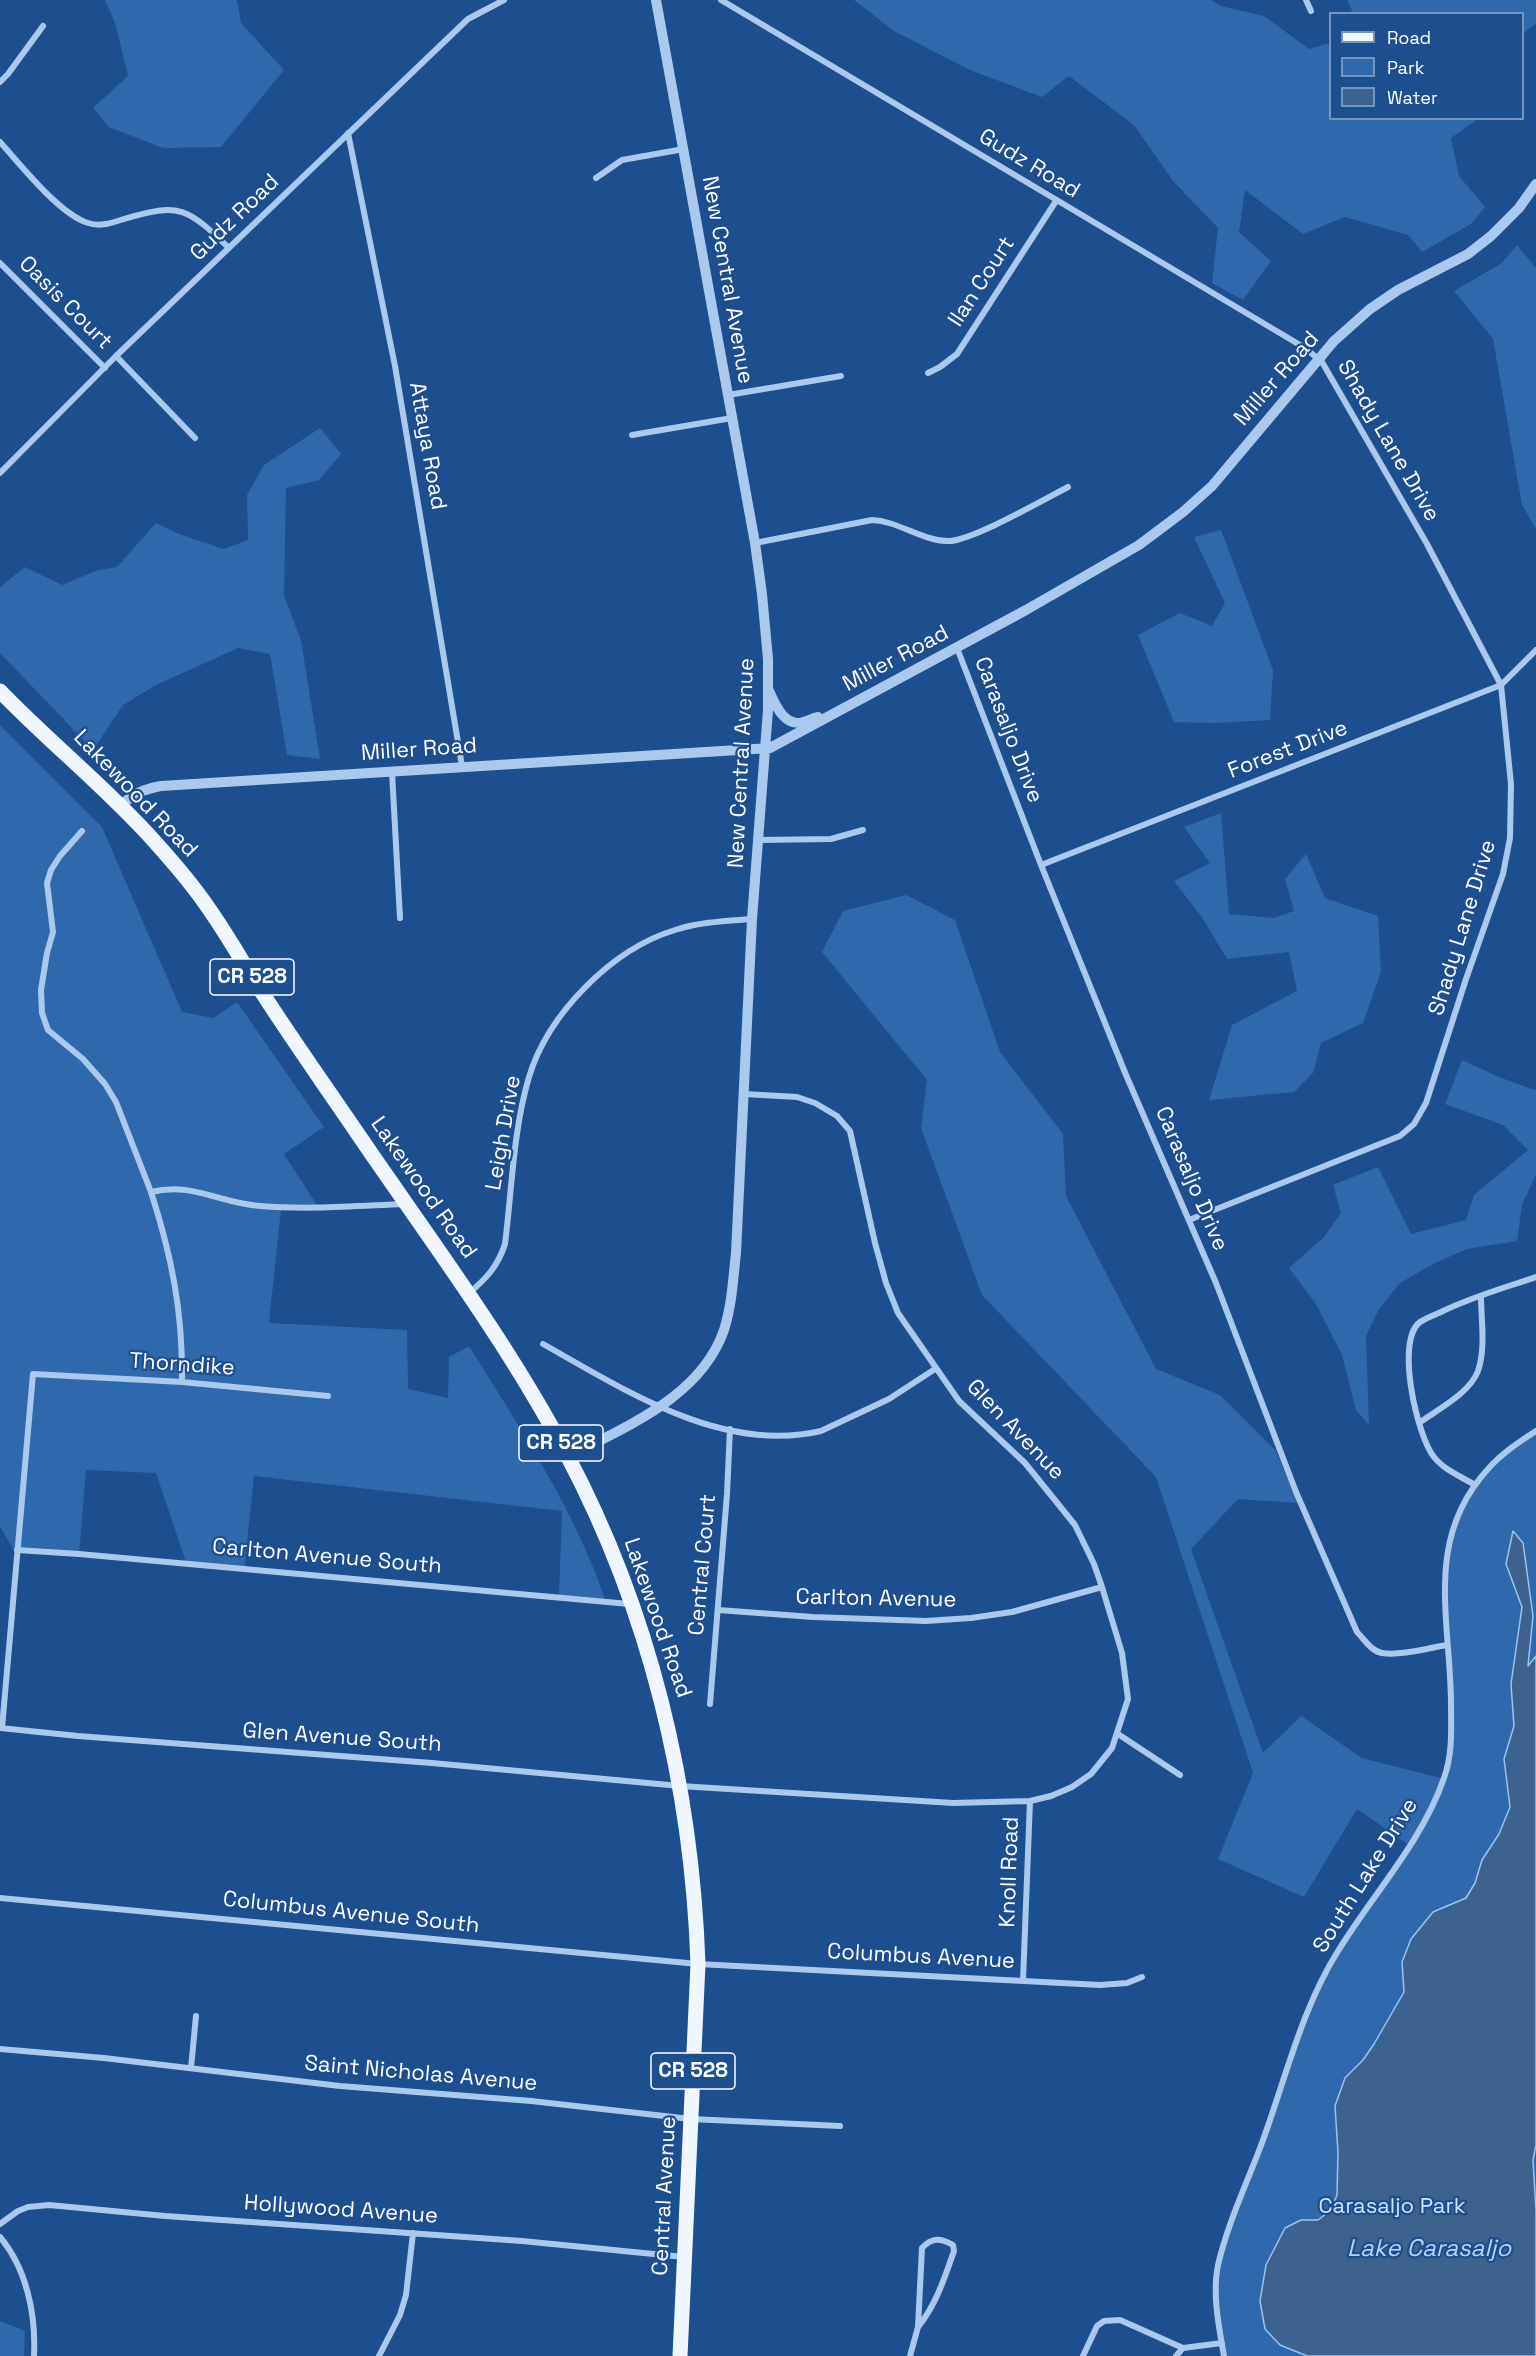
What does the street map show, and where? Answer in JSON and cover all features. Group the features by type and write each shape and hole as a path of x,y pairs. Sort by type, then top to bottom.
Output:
{"main road":[{"name":"Lakewood Road","path":"0,692 98,782 155,842 206,905 263,995 405,1204 469,1293 538,1403 568,1457 624,1578 664,1709 680,1786"},
{"name":"Central Avenue","path":"680,1786 690,1855 698,1964 680,2356"}],"street":[{"name":"New Central Avenue","path":"568,1457 660,1407 681,1391 710,1358 724,1331 731,1302 736,1253 752,920 768,688 762,594 755,543 656,0"},
{"name":"Gudz Road","path":"721,0 1305,348 1319,359"},
{"path":"1306,0 1311,11"},
{"name":"Gudz Road","path":"0,473 117,356 468,19 502,1"},
{"path":"0,82 43,26"},
{"name":"Attaya Road","path":"348,133 395,366 462,766"},
{"path":"0,142 67,213 88,223 107,225 161,209 176,209 201,221 229,248"},
{"path":"596,178 622,160 684,149"},
{"name":"Miller Road","path":"120,806 132,795 160,786 462,766 765,750 957,648 1139,545 1184,512 1212,486 1334,341 1370,309 1398,290 1468,254 1491,236 1519,208 1536,184"},
{"name":"Ilan Court","path":"928,373 957,354 1056,201"},
{"name":"Oasis Court","path":"0,263 105,368"},
{"path":"117,356 195,438"},
{"name":"Shady Lane Drive","path":"1189,1220 1400,1136 1414,1124 1426,1103 1503,874 1510,838 1511,784 1501,685 1421,534 1337,384 1319,359"},
{"path":"728,395 841,376"},
{"path":"632,435 732,418"},
{"path":"755,543 872,520 885,520 934,540 960,540 1068,487"},
{"name":"Carasaljo Drive","path":"957,648 1126,1076 1216,1283 1296,1492 1357,1632 1369,1646 1381,1653 1413,1651 1447,1645"},
{"name":"Forest Drive","path":"1041,865 1501,685 1536,650"},
{"path":"768,688 779,711 787,719 798,723 845,708"},
{"path":"392,772 400,918"},
{"path":"759,840 831,839 863,830"},
{"path":"82,831 60,856 51,870 47,883 53,933 47,952 41,990 42,1013 48,1030 84,1059 105,1084 116,1102 151,1192 168,1243 183,1338 182,1382"},
{"name":"Leigh Drive","path":"469,1293 483,1281 500,1259 505,1244 521,1111 530,1075 547,1036 566,1009 603,970 625,953 652,938 699,923 752,920"},
{"name":"Glen Avenue","path":"680,1786 942,1803 1030,1801 1061,1791 1091,1774 1112,1748 1128,1699 1122,1653 1102,1587 1094,1564 1075,1526 1025,1463 959,1401 898,1313 875,1243 850,1131 837,1116 815,1103 797,1097 744,1094"},
{"path":"151,1192 178,1188 258,1206 295,1208 405,1204"},
{"path":"1475,1485 1447,1469 1433,1457 1413,1404 1408,1357 1410,1338 1414,1328 1420,1322 1460,1303 1536,1277"},
{"path":"1419,1423 1461,1392 1477,1371 1482,1353 1481,1296"},
{"path":"543,1344 677,1415 763,1435 809,1434 821,1431 889,1399 935,1369"},
{"name":"Thorndike","path":"17,1550 33,1374 182,1382 328,1396"},
{"name":"Central Court","path":"710,1704 730,1429"},
{"name":"South Lake Drive","path":"1224,2356 1217,2322 1218,2267 1307,2014 1336,1953 1428,1817 1445,1776 1452,1744 1444,1581 1447,1550 1459,1514 1475,1485 1488,1469 1505,1452 1536,1431"},
{"path":"1,1728 17,1550"},
{"name":"Carlton Avenue South","path":"17,1550 441,1585 633,1604"},
{"name":"Carlton Avenue","path":"718,1610 813,1617 948,1620 1012,1612 1102,1587"},
{"name":"Glen Avenue South","path":"1,1728 432,1763 680,1786"},
{"path":"1118,1734 1180,1775"},
{"name":"Knoll Road","path":"1023,1981 1030,1801"},
{"name":"Columbus Avenue South","path":"0,1898 698,1964"},
{"name":"Columbus Avenue","path":"698,1964 1100,1985 1127,1983 1142,1977"},
{"path":"191,2068 196,2016"},
{"name":"Saint Nicholas Avenue","path":"0,2049 340,2086 531,2101 691,2119 840,2126"},
{"name":"Hollywood Avenue","path":"0,2224 28,2207 49,2205 165,2216 522,2241 684,2257"},
{"path":"379,2356 400,2315 406,2295 413,2233"},
{"path":"0,2236 11,2252 24,2284 33,2319 34,2356"},
{"path":"910,2356 918,2326 922,2248 935,2239 944,2240 954,2245 954,2251 941,2289 918,2326"},
{"path":"1083,2356 1097,2326 1104,2321 1119,2320 1183,2348 1222,2343"},
{"path":"1176,2356 1183,2348"}],"green space":[{"path":"105,0 237,0 241,23 284,70 221,147 163,148 109,127 93,108 128,76 115,23"},
{"path":"854,0 1211,0 1221,6 1264,16 1309,49 1329,43 1329,120 1477,120 1451,138 1459,176 1485,207 1471,224 1422,252 1408,235 1345,217 1303,234 1245,190 1239,232 1271,261 1243,300 1212,283 1218,228 1173,181 1134,125 1069,76 1042,97 970,70 894,31"},
{"path":"1347,0 1536,0 1536,23 1524,33 1524,12 1353,12"},
{"path":"1517,245 1536,268 1536,529 1522,505 1493,339 1454,291 1502,263"},
{"path":"320,428 341,454 319,480 286,488 284,596 301,640 320,759 287,755 270,654 238,648 156,685 123,705 93,750 0,653 0,587 25,567 62,585 98,570 117,567 156,523 179,534 224,549 248,540 247,495 264,465"},
{"path":"1221,530 1273,670 1270,720 1216,723 1174,722 1138,635 1180,613 1212,626 1225,603 1194,537"},
{"path":"0,725 102,827 182,1012 213,1018 237,1002 324,1127 284,1154 320,1210 281,1209 269,1323 407,1330 408,1389 448,1398 449,1357 469,1346 545,1469 578,1533 605,1599 559,1595 562,1511 254,1476 244,1571 187,1565 156,1473 86,1470 79,1556 14,1551 0,1526"},
{"path":"1221,813 1229,914 1273,918 1294,911 1285,879 1306,854 1325,898 1378,916 1381,972 1363,1023 1321,1043 1313,1073 1294,1092 1209,1100 1232,1025 1297,991 1289,952 1227,959 1203,919 1174,881 1210,863 1184,827"},
{"name":"Carasaljo Park","path":"906,895 955,920 1000,1052 1063,1134 1066,1196 1156,1369 1220,1395 1276,1451 1297,1503 1238,1499 1191,1549 1263,1753 1301,1716 1362,1758 1444,1779 1451,1744 1444,1581 1459,1514 1488,1469 1536,1431 1536,2356 1225,2356 1217,2322 1218,2267 1307,2014 1323,1977 1409,1845 1357,1809 1304,1897 1218,1859 1253,1773 1156,1477 982,1295 921,1128 927,1080 822,952 843,911"},
{"path":"1462,1060 1499,1077 1536,1089 1536,1174 1522,1205 1517,1241 1467,1249 1433,1264 1400,1283 1379,1309 1366,1336 1369,1425 1356,1410 1342,1355 1316,1304 1289,1268 1324,1237 1341,1213 1333,1185 1378,1167 1411,1234 1466,1220 1474,1195 1528,1150 1503,1125 1445,1104"},
{"path":"0,2321 25,2331 24,2356 0,2356"}],"water":[{"name":"Lake Carasaljo","path":"1513,1531 1523,1543 1533,1616 1528,1666 1536,1656 1536,2145 1533,2160 1536,2211 1536,2356 1307,2356 1280,2345 1265,2329 1260,2301 1266,2265 1285,2228 1301,2220 1318,2220 1331,2210 1337,2195 1338,2152 1335,2106 1345,2078 1363,2060 1374,2044 1404,1992 1402,1962 1411,1939 1433,1912 1466,1898 1475,1883 1482,1860 1499,1834 1510,1807 1504,1759 1514,1726 1511,1684 1522,1607 1506,1564"}]}
